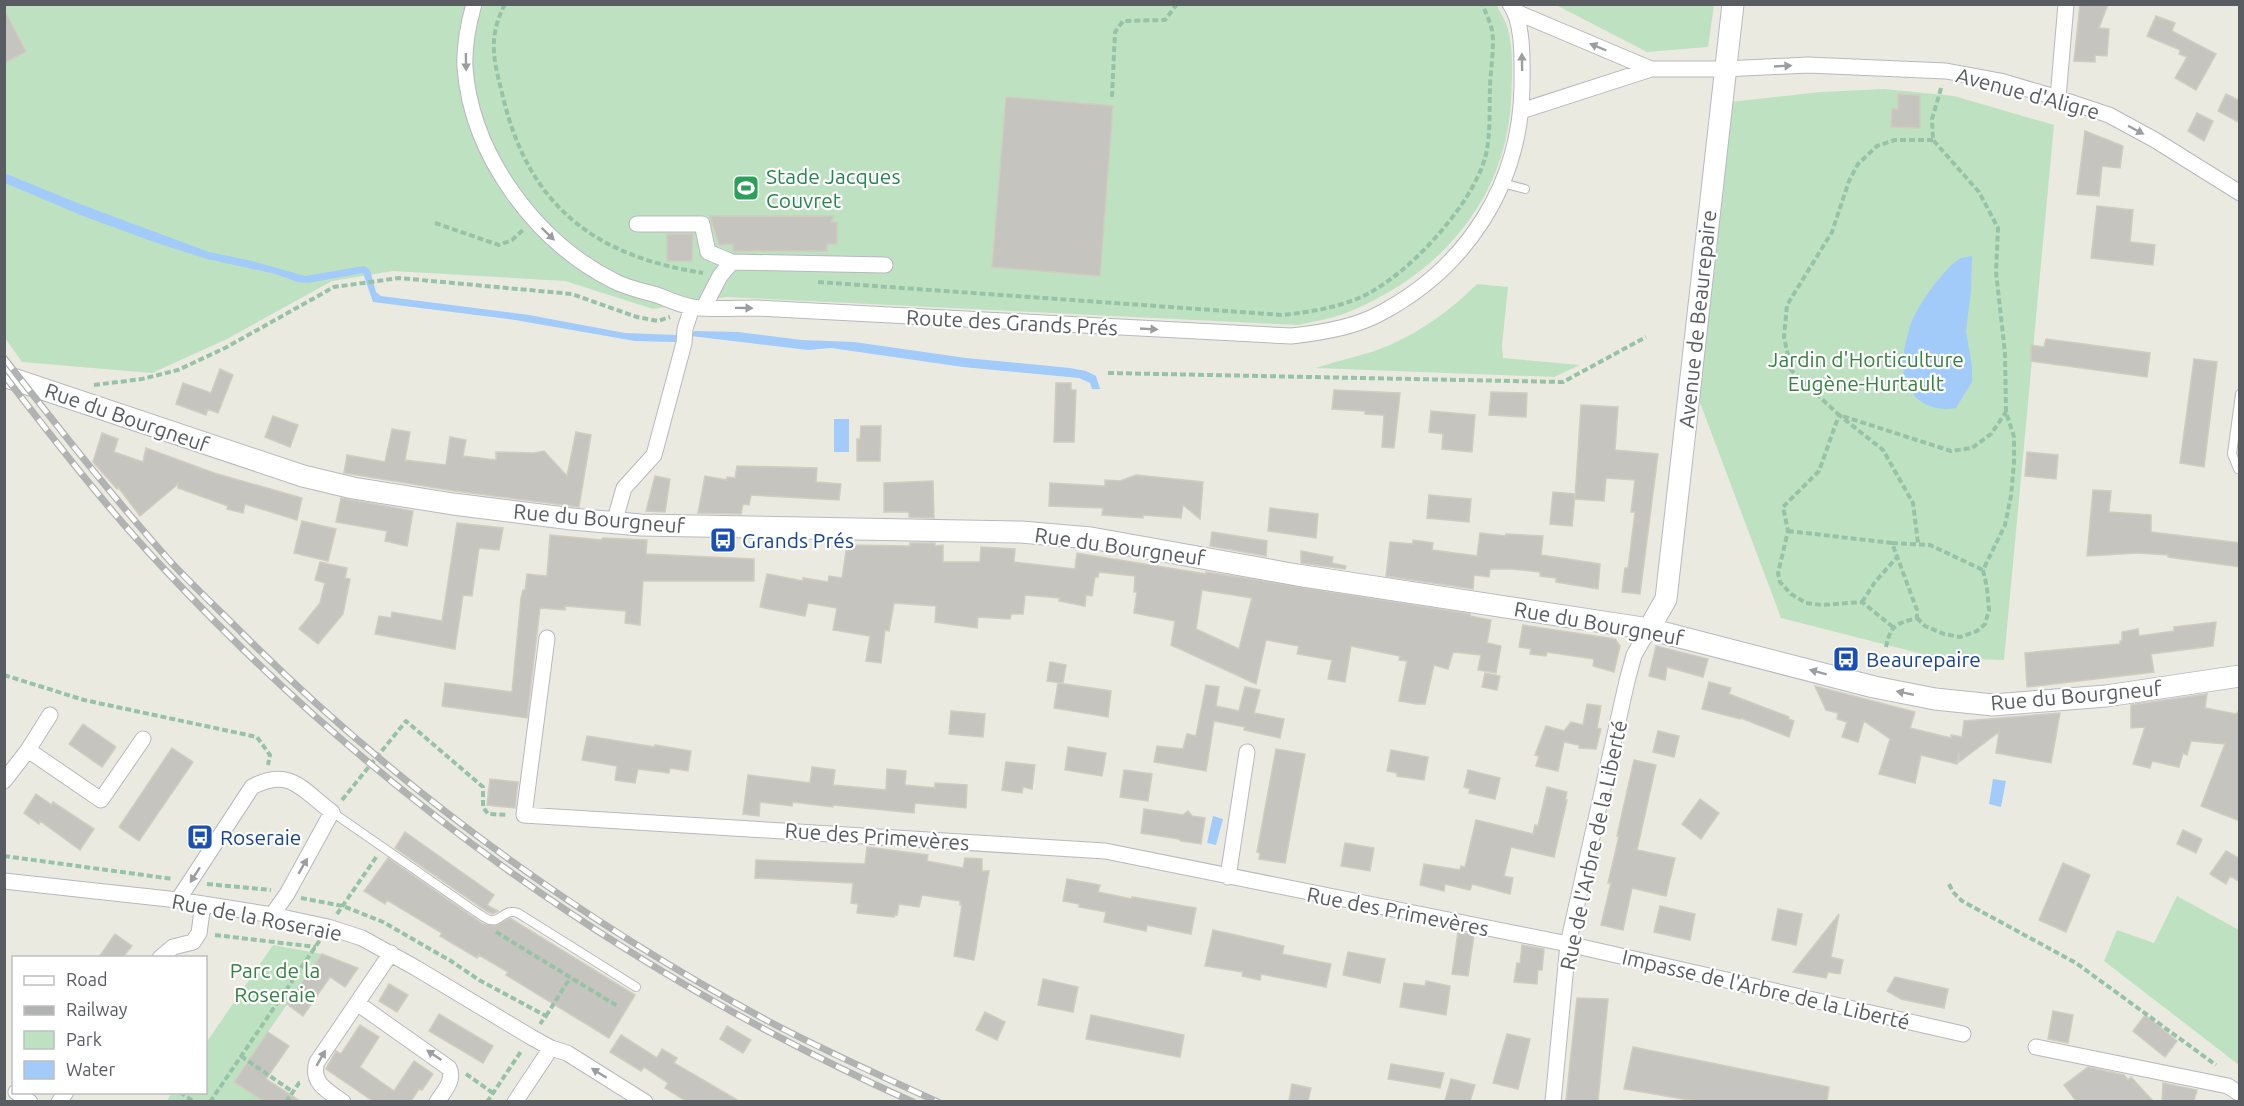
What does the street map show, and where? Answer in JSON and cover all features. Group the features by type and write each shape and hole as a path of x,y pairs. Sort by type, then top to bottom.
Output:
{"main road":[{"name":"Avenue de Beaurepaire","path":"1649,629 1666,599 1733,4"},
{"name":"Rue du Bourgneuf","path":"4,375 303,476 353,488 465,506 641,525 1021,532 1091,538 1297,575 1649,629 1874,687 1935,699 1993,705 2106,696 2240,676"}],"street":[{"name":"Route des Grands Prés","path":"474,4 467,36 465,67 471,101 494,164 517,199 543,231 573,257 615,282 698,307 756,308 1291,336 1326,332 1378,315 1418,289 1461,250 1479,226 1497,198 1510,164 1521,111 1522,54 1513,8"},
{"path":"2058,98 2067,4"},
{"name":"Avenue d'Aligre","path":"1513,8 1652,69"},
{"name":"Avenue d'Aligre","path":"1521,111 1652,69 1725,69 1808,65 1946,71 2000,81 2109,116 2145,135 2240,193"},
{"path":"638,224 702,224 708,252 732,262 885,265"},
{"path":"614,522 624,488 654,455 684,336 698,307 732,262"},
{"name":"Rue de l'Arbre de la Liberté","path":"1553,1101 1568,944 1627,681 1634,655 1649,629"},
{"path":"524,815 547,638"},
{"path":"4,781 28,750 50,715"},
{"path":"28,750 101,800 143,739"},
{"path":"1228,878 1247,752"},
{"path":"178,900 252,787 267,778 281,777 290,780 332,812 287,894 272,915"},
{"name":"Rue des Primevères","path":"524,815 1105,851 1228,878 1568,944"},
{"name":"Rue de la Roseraie","path":"7,885 178,900 272,915 328,927 362,938 531,1037 551,1048 567,1053 645,1101"},
{"path":"161,956 173,947 193,942 199,933 203,904"},
{"name":"Impasse de l'Arbre de la Liberté","path":"1568,944 1963,1034"},
{"path":"343,1101 322,1087 315,1076 317,1062 391,953"},
{"path":"357,1003 449,1068 452,1074 451,1079 436,1101"},
{"path":"2036,1047 2234,1090"},
{"path":"515,1101 551,1048"}],"lane":[{"path":"1503,183 1525,189"},
{"path":"2238,469 2232,454 2240,394"},
{"path":"332,812 491,921 497,920 506,912 518,913 636,987"}],"path":[{"path":"506,4 496,22 493,56 508,118 534,178 582,229 613,248 684,270 720,276"},
{"path":"1112,97 1115,32 1118,26 1123,21 1165,20 1177,4"},
{"path":"806,282 1283,315 1311,312 1360,297 1395,275 1430,244 1453,217 1472,187 1485,158 1489,129 1492,31 1482,4"},
{"path":"1892,543 1917,610 1917,618 1925,626 1944,634 1960,637 1977,631 1985,624 1989,610 1983,570 2005,525 2011,496 2014,437 2006,412 2005,353 1996,272 1998,228 1979,192 1933,140 1932,119 1946,71"},
{"path":"1918,543 1913,503 1883,450 1839,415 1791,370 1784,337 1787,305 1832,232 1849,181 1858,164 1876,146 1894,140 1933,140"},
{"path":"435,223 499,245 512,240 533,218"},
{"path":"89,386 142,379 178,370 225,348 334,287 375,280 399,278 572,294 638,317 658,321 698,307"},
{"path":"1108,373 1563,382 1646,337"},
{"path":"1839,415 1951,451 1972,448 1991,434 2006,412"},
{"path":"1839,415 1819,471 1783,507 1788,531 1778,573 1780,582 1791,594 1806,603 1822,605 1862,602 1893,627"},
{"path":"1788,531 1930,545 1983,570"},
{"path":"1862,602 1875,582 1897,557"},
{"path":"1886,647 1893,627 1917,618"},
{"path":"4,675 84,700 257,737 270,755 267,778"},
{"path":"350,789 406,721 483,787 483,807 488,814 524,815"},
{"path":"328,927 383,848"},
{"path":"1949,884 1962,901 2076,963 2127,999 2222,1070 2234,1090"},
{"path":"343,906 383,922 431,948 479,980 546,1016"},
{"path":"491,921 495,932 619,1007"},
{"path":"199,933 316,947 210,1101"},
{"path":"487,1101 570,978"},
{"path":"241,1056 293,1092"},
{"path":"449,1068 459,1070 493,1093"},
{"path":"286,1101 299,1083 315,1076"}],"green space":[{"name":"Stade Jacques Couvret","path":"1496,4 1506,23 1510,38 1511,102 1506,138 1496,171 1481,201 1462,229 1413,277 1351,311 1318,321 1298,325 726,297 653,309 565,281 393,271 332,281 227,339 152,373 22,362 5,338 4,5"},
{"path":"1556,5 1714,5 1708,47 1647,52"},
{"name":"Jardin d'Horticulture Eugène-Hurtault","path":"1885,89 1954,96 2054,125 2004,660 1938,658 1781,618 1696,392 1730,102 1820,92"},
{"path":"1477,284 1508,287 1502,345 1503,358 1580,365 1554,377 1315,368 1372,352 1414,333 1458,302"},
{"path":"2177,896 2239,930 2239,1065 2104,961 2117,930 2154,943"},
{"name":"Parc de la Roseraie","path":"273,945 322,954 234,1081 263,1101 166,1102 171,1094 207,1094 207,1042"}],"water":[{"path":"4,173 209,252 305,276 364,266 370,270 376,292 381,296 529,315 625,333 676,335 696,331 738,332 802,340 854,342 966,358 1070,368 1086,371 1096,376 1100,389 1092,389 1090,383 1079,378 963,367 831,348 808,350 691,336 675,342 635,341 515,320 373,302 363,273 308,283 207,259 83,216 5,183"},
{"path":"1972,256 1966,331 1972,366 1972,382 1956,408 1936,408 1920,401 1908,387 1903,367 1906,341 1913,318 1938,280 1959,259"},
{"path":"834,419 849,419 849,452 834,452"},
{"path":"1993,779 2006,781 2001,807 1989,804"},
{"path":"1213,816 1223,819 1216,845 1207,843"}],"building":[{"path":"2080,4 2108,4 2099,28 2109,29 2107,56 2095,55 2095,62 2074,61"},
{"path":"4,9 26,52 4,63"},
{"path":"2156,16 2175,23 2172,31 2216,54 2196,90 2175,78 2187,57 2179,54 2180,50 2147,36"},
{"path":"1898,94 1920,95 1920,128 1891,127 1892,109 1898,109"},
{"path":"2226,94 2240,101 2240,123 2218,111"},
{"path":"1006,97 1113,106 1100,276 992,267"},
{"path":"2197,113 2213,121 2204,141 2188,131"},
{"path":"2085,131 2123,146 2120,168 2102,166 2099,196 2077,194"},
{"path":"2097,206 2133,210 2130,242 2155,245 2153,265 2091,258"},
{"path":"710,216 834,216 831,222 837,222 837,244 827,244 827,251 733,251 733,244 719,245"},
{"path":"667,234 693,234 692,261 667,261"},
{"path":"2046,339 2150,353 2147,377 2031,361 2031,345 2044,347"},
{"path":"2194,359 2217,362 2204,467 2180,463"},
{"path":"220,369 233,375 218,413 208,409 206,415 176,404 183,383 211,393"},
{"path":"1056,383 1071,383 1071,390 1076,390 1074,442 1054,442"},
{"path":"1334,390 1400,393 1394,448 1382,447 1384,415 1332,409"},
{"path":"1491,392 1527,393 1526,417 1489,415"},
{"path":"1581,405 1618,407 1615,450 1658,454 1640,594 1622,592 1625,568 1628,568 1635,512 1631,512 1635,480 1606,478 1604,501 1575,499"},
{"path":"1431,411 1475,415 1472,452 1442,449 1443,434 1429,432"},
{"path":"273,416 298,425 290,447 265,437"},
{"path":"861,426 881,426 880,461 857,461 857,439 860,439"},
{"path":"392,429 410,432 405,460 446,465 450,437 466,440 463,456 496,460 496,452 544,451 567,476 576,432 591,435 579,507 455,491 344,473 347,455 385,462"},
{"path":"102,433 118,439 114,452 143,462 146,448 214,473 302,498 297,520 245,504 243,513 227,509 228,506 178,488 178,484 140,516 118,487 117,489 93,462"},
{"path":"2027,452 2058,455 2056,479 2025,476"},
{"path":"737,466 817,468 816,482 841,484 839,500 751,495 749,505 743,504 741,514 698,513 705,476 727,480 727,477 735,478"},
{"path":"1136,475 1203,482 1200,519 1183,505 1181,518 1102,515 1103,508 1049,506 1050,483 1105,486 1105,480 1120,481"},
{"path":"655,476 670,479 665,512 646,511"},
{"path":"933,481 934,518 909,517 909,512 884,512 884,483"},
{"path":"2093,490 2111,491 2109,512 2151,515 2151,532 2240,543 2240,567 2168,557 2168,555 2138,553 2087,556"},
{"path":"1553,492 1575,494 1572,526 1550,524"},
{"path":"1429,495 1471,499 1469,522 1427,518"},
{"path":"341,498 413,511 407,546 385,541 387,531 336,522"},
{"path":"1270,508 1318,514 1316,538 1268,531"},
{"path":"302,521 336,529 328,561 294,553"},
{"path":"457,523 503,528 499,550 479,548 472,596 463,595 455,649 375,634 379,616 391,618 392,612 442,621"},
{"path":"1212,532 1267,541 1266,556 1210,546"},
{"path":"1480,533 1543,536 1541,555 1600,564 1598,589 1556,582 1556,578 1540,576 1540,572 1512,569 1490,569 1489,577 1474,575 1473,589 1386,576 1390,542 1413,544 1413,540 1433,543 1432,550 1477,556"},
{"path":"550,535 602,540 603,538 647,540 646,554 754,559 754,581 643,581 640,625 625,623 626,611 565,606 565,610 540,608 527,718 442,706 445,683 512,692 521,598 525,590 527,574 547,576"},
{"path":"910,543 943,545 943,562 980,562 981,547 1015,549 1014,562 1075,569 1077,553 1470,614 1470,616 1491,620 1487,643 1501,646 1496,673 1478,670 1481,655 1453,652 1448,669 1434,665 1425,704 1417,704 1399,701 1407,661 1399,660 1400,656 1351,646 1345,682 1328,679 1332,660 1297,654 1299,646 1266,640 1256,684 1171,645 1175,621 1134,613 1137,592 1134,592 1135,576 1099,572 1098,577 1095,577 1092,596 1086,595 1085,606 1059,601 1060,598 1025,595 1023,614 1011,614 1010,619 978,617 977,628 935,622 936,606 894,603 889,631 885,630 881,663 866,661 870,636 833,630 837,608 808,603 805,616 760,607 767,574 803,581 803,578 828,582 829,576 842,578 847,545 910,546","holes":["1202,590 1252,598 1239,649 1196,629"]},
{"path":"1301,551 1333,557 1332,563 1346,566 1345,569 1301,563"},
{"path":"320,562 347,568 345,578 350,579 343,614 318,644 299,629 320,603 325,583 315,580"},
{"path":"2216,622 2213,646 2151,654 2154,672 2027,687 2025,653 2120,644 2122,632 2138,629 2139,636 2174,631 2174,627"},
{"path":"1523,625 1615,639 1620,646 1614,672 1593,666 1594,659 1547,652 1546,656 1530,654 1531,649 1519,647"},
{"path":"1656,646 1708,659 1703,677 1667,667 1665,680 1649,676"},
{"path":"1050,662 1066,665 1063,683 1047,681"},
{"path":"1485,673 1500,676 1497,690 1482,687"},
{"path":"1709,682 1731,688 1729,694 1789,717 1788,719 1794,721 1789,737 1741,718 1702,709"},
{"path":"1058,683 1111,691 1108,717 1054,708"},
{"path":"1206,685 1219,687 1216,706 1239,711 1245,687 1260,690 1254,713 1284,719 1280,738 1244,730 1245,727 1214,721 1206,771 1154,762 1157,746 1183,749 1187,734 1196,736"},
{"path":"1815,686 1915,712 1910,728 1951,738 1951,735 1962,737 1964,721 2060,713 2051,763 1996,753 1999,732 1959,762 1959,753 1957,764 1921,755 1915,783 1879,774 1890,739 1864,721 1858,742 1842,737 1847,722 1837,719 1838,713 1826,710"},
{"path":"2207,694 2205,708 2236,714 2240,710 2240,821 2201,806 2225,744 2191,741 2187,755 2183,753 2179,767 2152,761 2150,768 2133,764 2145,727 2131,728 2131,705"},
{"path":"1587,704 1601,706 1597,728 1601,729 1596,749 1579,748 1579,745 1564,742 1558,771 1536,766 1539,756 1535,755 1546,726 1564,731 1571,722 1583,725"},
{"path":"951,711 985,714 983,737 949,734"},
{"path":"83,724 116,747 102,767 69,744"},
{"path":"1658,731 1679,736 1674,757 1653,752"},
{"path":"587,736 691,751 688,771 670,768 669,773 638,769 635,783 615,780 617,766 582,760"},
{"path":"1068,747 1106,753 1102,776 1065,770"},
{"path":"172,748 193,762 139,841 119,827"},
{"path":"1276,749 1305,754 1285,863 1259,859 1260,853 1257,852"},
{"path":"1391,750 1428,757 1424,780 1397,776 1397,773 1387,771"},
{"path":"1634,760 1656,765 1637,850 1675,858 1666,896 1632,888 1623,930 1601,925"},
{"path":"1006,762 1035,765 1032,789 1023,787 1022,793 1002,790"},
{"path":"812,767 835,770 833,785 886,790 887,769 906,771 905,785 935,788 935,783 967,785 966,808 915,803 914,813 793,802 792,806 760,802 759,816 743,814 748,775 810,783"},
{"path":"1124,770 1152,774 1148,801 1120,797"},
{"path":"1468,770 1500,778 1495,799 1469,793 1470,789 1464,787"},
{"path":"490,779 518,782 515,808 487,805"},
{"path":"1547,787 1567,792 1554,857 1511,847 1504,876 1513,878 1510,894 1472,884 1470,890 1445,884 1444,891 1420,885 1424,864 1460,870 1461,866 1465,867 1476,820 1533,834 1535,825 1538,826"},
{"path":"36,794 52,805 53,802 94,829 80,850 40,821 39,824 24,813"},
{"path":"1700,799 1719,813 1701,839 1682,824"},
{"path":"1144,809 1183,815 1188,811 1192,816 1205,818 1201,844 1141,833"},
{"path":"2183,830 2202,839 2196,853 2177,844"},
{"path":"405,832 494,895 487,905 498,911 493,914 488,912 395,848"},
{"path":"1345,843 1374,848 1370,871 1341,866"},
{"path":"867,847 928,855 927,861 963,868 965,858 982,859 982,871 989,871 974,960 954,956 962,905 960,901 922,895 919,907 899,904 897,915 895,914 894,917 857,913 858,904 851,903 853,883 755,878 756,860 865,864"},
{"path":"2226,851 2240,859 2240,882 2230,876 2226,884 2210,874"},
{"path":"388,858 483,924 495,926 510,918 635,995 609,1038 506,975 508,972 479,955 477,958 440,936 442,933 387,900 385,904 364,891"},
{"path":"2063,863 2090,875 2066,932 2039,920"},
{"path":"1067,879 1100,885 1098,892 1196,908 1191,934 1147,925 1146,931 1104,922 1106,912 1079,907 1079,904 1063,901"},
{"path":"1660,906 1695,914 1690,940 1654,932"},
{"path":"1778,909 1802,914 1796,945 1772,940"},
{"path":"1839,914 1831,957 1843,960 1840,974 1828,972 1826,978 1793,972"},
{"path":"1213,930 1284,946 1282,954 1331,964 1326,987 1261,974 1260,980 1242,976 1243,972 1205,966"},
{"path":"1458,932 1474,935 1468,976 1452,974"},
{"path":"115,934 132,946 124,956 100,956"},
{"path":"1522,945 1544,949 1542,970 1538,970 1537,984 1514,982 1517,963 1520,964"},
{"path":"1348,952 1385,959 1380,983 1343,975"},
{"path":"322,954 358,968 345,987 330,977 303,1016 287,1004"},
{"path":"1895,977 1948,989 1944,1008 1901,999 1887,991"},
{"path":"1043,979 1078,987 1073,1012 1038,1005"},
{"path":"1426,981 1450,986 1446,1015 1400,1007 1404,983 1425,986"},
{"path":"389,984 408,995 397,1012 379,1001"},
{"path":"1577,998 1608,999 1598,1101 1566,1101"},
{"path":"2053,1011 2073,1015 2068,1043 2048,1039"},
{"path":"985,1012 1005,1022 997,1040 976,1030"},
{"path":"439,1014 493,1046 483,1063 429,1031"},
{"path":"1091,1015 1184,1035 1180,1057 1086,1039"},
{"path":"2145,1015 2177,1041 2165,1057 2133,1031"},
{"path":"360,1025 379,1037 360,1067 394,1091 414,1061 433,1074 411,1101 373,1101 326,1069 336,1051 341,1054"},
{"path":"727,1026 751,1040 743,1053 720,1039"},
{"path":"268,1032 289,1046 266,1079 300,1101 263,1101 234,1082"},
{"path":"1507,1034 1530,1039 1518,1089 1493,1083"},
{"path":"621,1035 657,1058 662,1049 677,1058 674,1063 739,1101 686,1101 665,1088 668,1083 644,1067 641,1071 610,1052"},
{"path":"1633,1047 1829,1087 1827,1101 1695,1101 1624,1089"},
{"path":"1391,1064 1444,1073 1440,1088 1388,1079"},
{"path":"2088,1067 2124,1075 2128,1080 2131,1077 2153,1101 2076,1101 2064,1085"},
{"path":"1451,1079 1475,1085 1470,1101 1445,1101"},
{"path":"2163,1083 2197,1090 2194,1101 2162,1101"},
{"path":"1292,1084 1311,1088 1308,1101 1289,1101"}],"railway":[{"path":"4,358 106,486 178,569 301,690 426,796 491,846 558,893 696,981 789,1032 938,1102"},
{"path":"4,375 103,500 166,571 247,653 332,731 421,805 513,874 608,938 707,998 809,1052 913,1102"}],"place":[{"name":"Stade Jacques Couvret","path":"746,188"},
{"name":"Grands Prés","path":"723,540"},
{"name":"Beaurepaire","path":"1846,659"},
{"name":"Roseraie","path":"200,837"}]}
